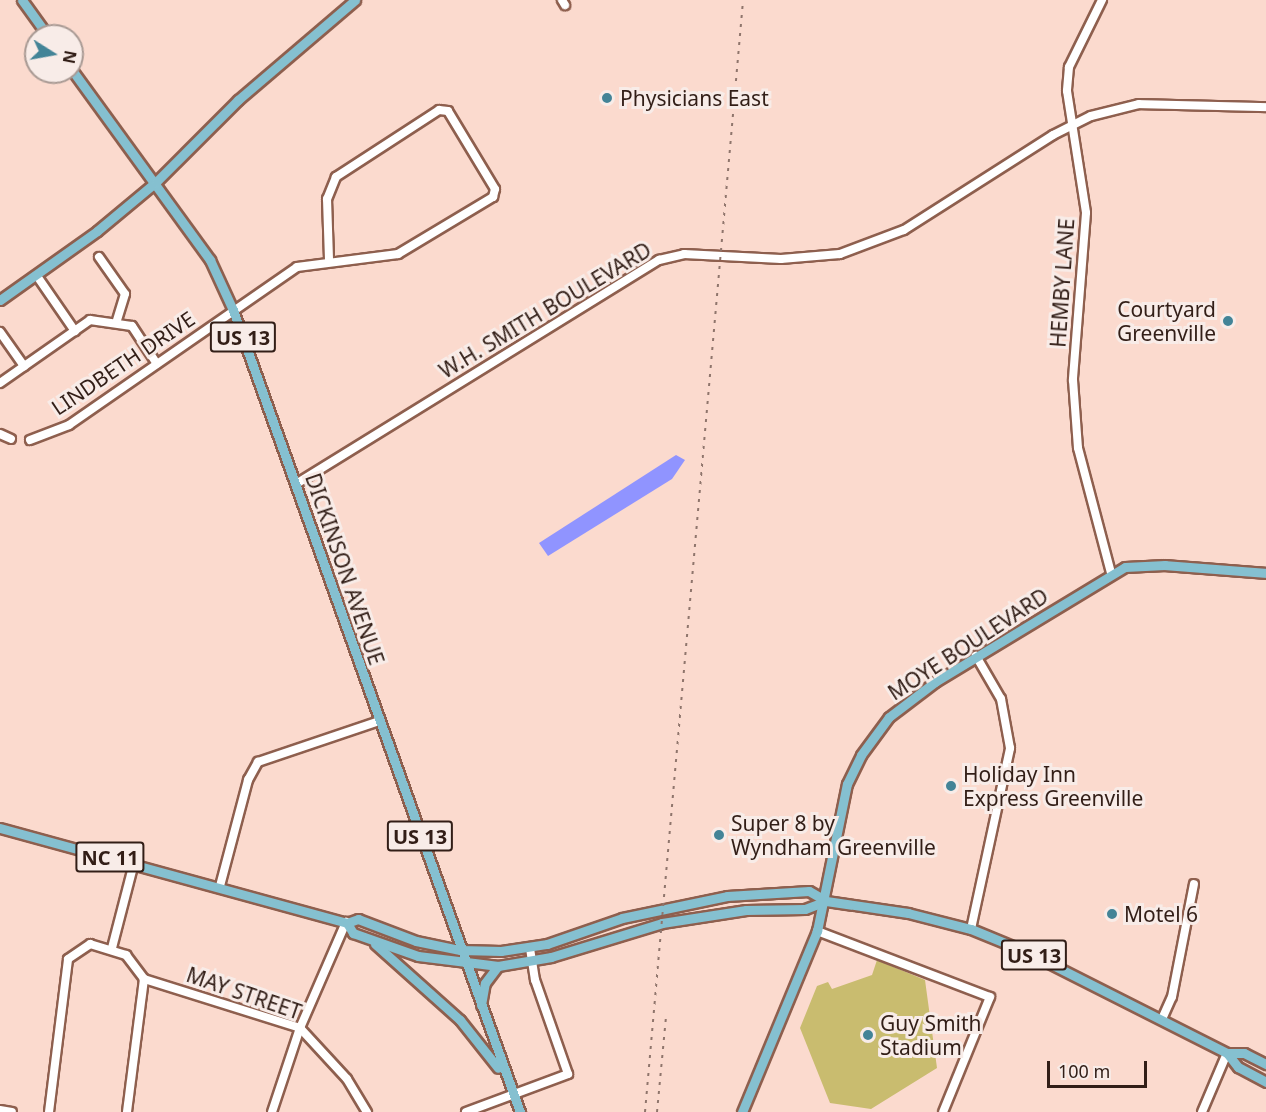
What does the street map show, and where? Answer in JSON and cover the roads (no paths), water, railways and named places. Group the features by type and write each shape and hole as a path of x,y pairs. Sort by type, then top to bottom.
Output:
{"main road":[{"path":"22,0 39,24"},
{"path":"0,300 37,276 156,182 226,111 355,0"},
{"name":"DICKINSON AVENUE","path":"82,84 156,182 210,260 233,310 465,964 520,1112"},
{"name":"MOYE BOULEVARD","path":"742,1112 817,931 826,901 841,801 861,755 889,717 976,656 1111,573 1137,564 1266,573"},
{"name":"NC 11","path":"0,828 347,922 358,919 416,941 460,950"},
{"name":"US 13","path":"460,950 530,947 632,916 727,896 809,891 826,901 908,913 971,930 1038,957 1227,1053 1238,1067 1266,1082"},
{"name":"US 13","path":"465,964 498,966 532,962 662,923 746,910 805,909 826,901"},
{"name":"NC 11","path":"347,922 349,930 371,940 426,958 465,964"},
{"path":"371,940 460,1020 510,1089"},
{"path":"481,1007 484,983 498,966"},
{"name":"US 13","path":"1227,1053 1244,1053 1266,1064"}],"street":[{"name":"HEMBY LANE","path":"1102,0 1069,67 1071,124 1086,213 1073,380 1078,448 1111,573"},
{"name":"W.H. SMITH BOULEVARD","path":"296,484 658,260 699,254 805,258 860,248 904,230 1071,124 1139,104 1266,107"},
{"name":"LINDBETH DRIVE","path":"30,440 69,425 297,267 329,260 398,254 495,194 445,109 336,177 327,199 329,260"},
{"path":"99,257 124,294 116,323"},
{"path":"37,276 75,331"},
{"path":"0,383 90,320 132,326 157,364"},
{"path":"0,332 24,366"},
{"path":"0,434 11,439"},
{"path":"971,930 1010,748 1001,699 976,656"},
{"path":"220,886 248,780 258,762 379,721"},
{"path":"112,948 134,863"},
{"path":"1162,1019 1172,997 1194,884"},
{"path":"272,1112 300,1028 347,922"},
{"path":"817,931 990,997 943,1112"},
{"path":"49,1112 68,959 90,944 112,948 134,963 144,979 127,1112"},
{"path":"466,1112 510,1089 568,1074 535,980 530,947"},
{"name":"MAY STREET","path":"144,979 300,1028 347,1079 367,1112"},
{"path":"1202,1112 1227,1053"},
{"path":"0,1110 12,1112"}],"water":[{"path":"676,455 685,460 672,479 548,556 539,543"}],"railway":[{"path":"645,1112 743,0"},
{"path":"657,1112 666,1016"}],"place":[{"name":"Physicians East","path":"607,98"},
{"name":"Courtyard Greenville","path":"1228,321"},
{"name":"Holiday Inn Express Greenville","path":"951,786"},
{"name":"Super 8 by Wyndham Greenville","path":"719,835"},
{"name":"Motel 6","path":"1112,914"},
{"name":"Guy Smith Stadium","path":"868,1035"}]}
